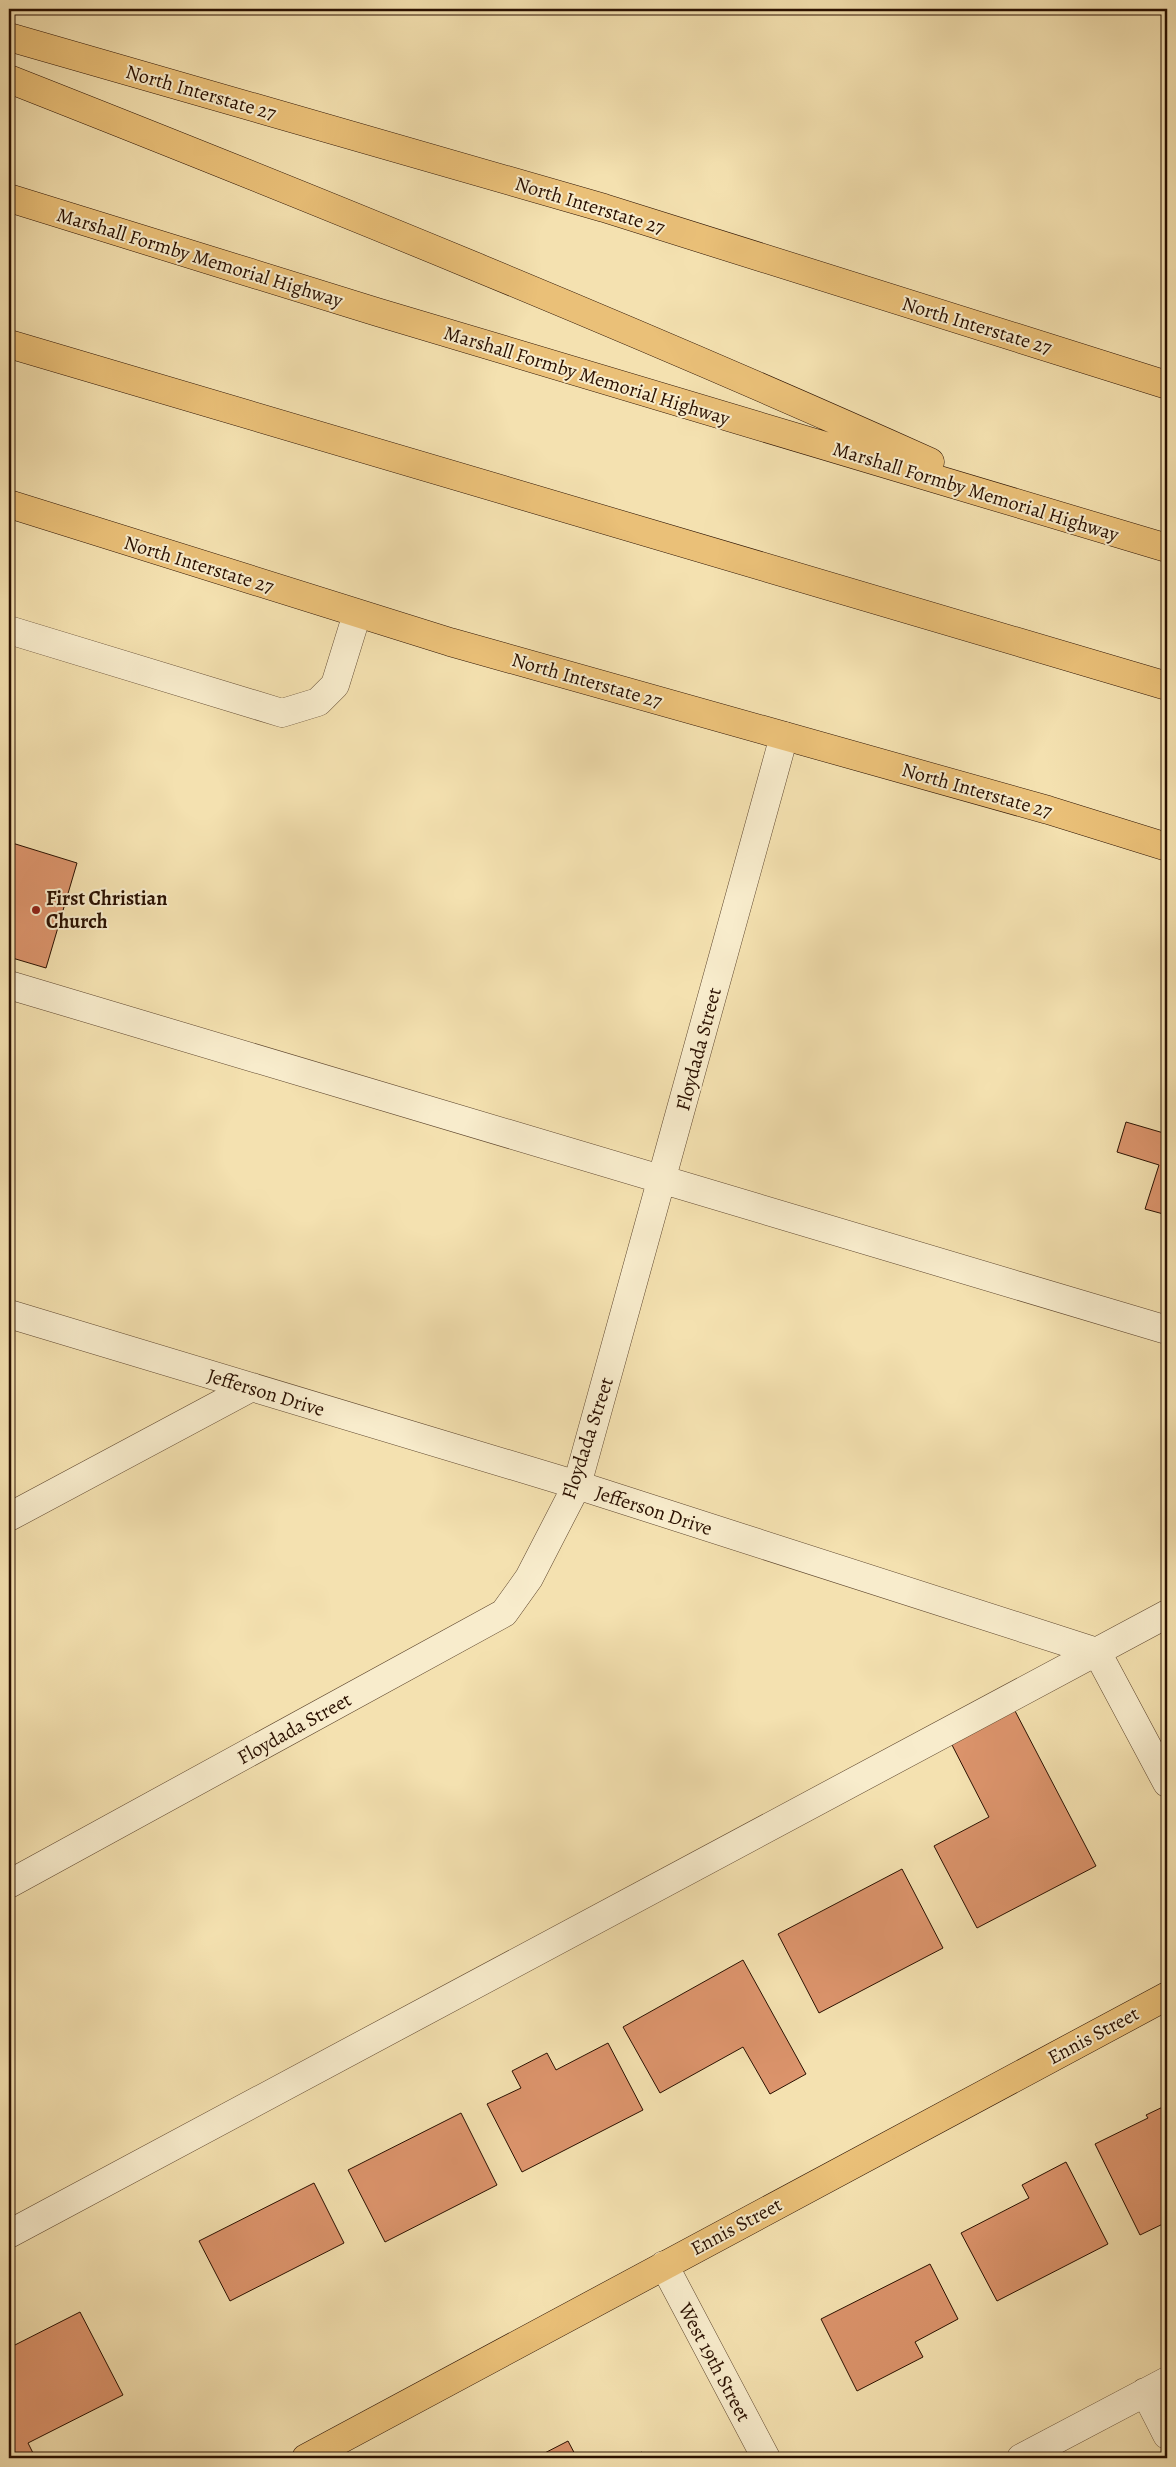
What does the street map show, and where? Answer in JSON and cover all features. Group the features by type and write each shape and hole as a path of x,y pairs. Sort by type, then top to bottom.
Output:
{"main road":[{"name":"North Interstate 27","path":"9,37 604,208 1167,385"},
{"path":"9,79 314,201 678,351 1030,507"},
{"name":"Marshall Formby Memorial Highway","path":"9,198 377,312 1167,548"},
{"path":"9,344 1167,686"},
{"name":"North Interstate 27","path":"9,504 358,614 1048,810 1167,847"},
{"name":"Ennis Street","path":"306,2458 1167,1996"}],"street":[{"path":"9,630 282,713 318,702 335,685 358,614"},
{"name":"Floydada Street","path":"9,1884 504,1613 529,1578 577,1486 784,736"},
{"path":"9,985 1167,1330"},
{"name":"Jefferson Drive","path":"9,1314 577,1486 1097,1652"},
{"path":"9,1518 252,1387"},
{"path":"9,2234 1167,1614"},
{"path":"1097,1652 1167,1783"},
{"name":"West 19th Street","path":"664,2265 766,2458"},
{"path":"1021,2458 1156,2387 1167,2435"}],"building":[{"name":"First Christian Church","path":"9,842 77,863 46,968 9,957"},
{"path":"1126,1122 1167,1134 1167,1215 1145,1209 1159,1165 1117,1152"},
{"path":"1014,1709 1096,1866 977,1928 934,1846 989,1817 951,1743"},
{"path":"902,1869 943,1948 819,2013 778,1934"},
{"path":"743,1960 806,2074 770,2094 743,2047 660,2093 623,2027"},
{"path":"608,2043 643,2110 522,2172 487,2104 521,2088 512,2071 547,2053 556,2070"},
{"path":"1167,2105 1167,2222 1140,2235 1095,2144 1148,2118 1146,2115"},
{"path":"461,2113 497,2185 385,2242 348,2170"},
{"path":"1066,2162 1108,2244 997,2301 961,2233 1029,2198 1022,2185"},
{"path":"314,2183 344,2243 230,2301 199,2241"},
{"path":"930,2264 958,2319 915,2342 923,2357 857,2391 821,2319"},
{"path":"80,2312 123,2395 28,2443 34,2455 28,2458 9,2458 9,2348"},
{"path":"568,2441 577,2458 535,2458"},
{"path":"642,2452 645,2458 630,2458"}],"place":[{"name":"First Christian Church","path":"36,910"}]}
